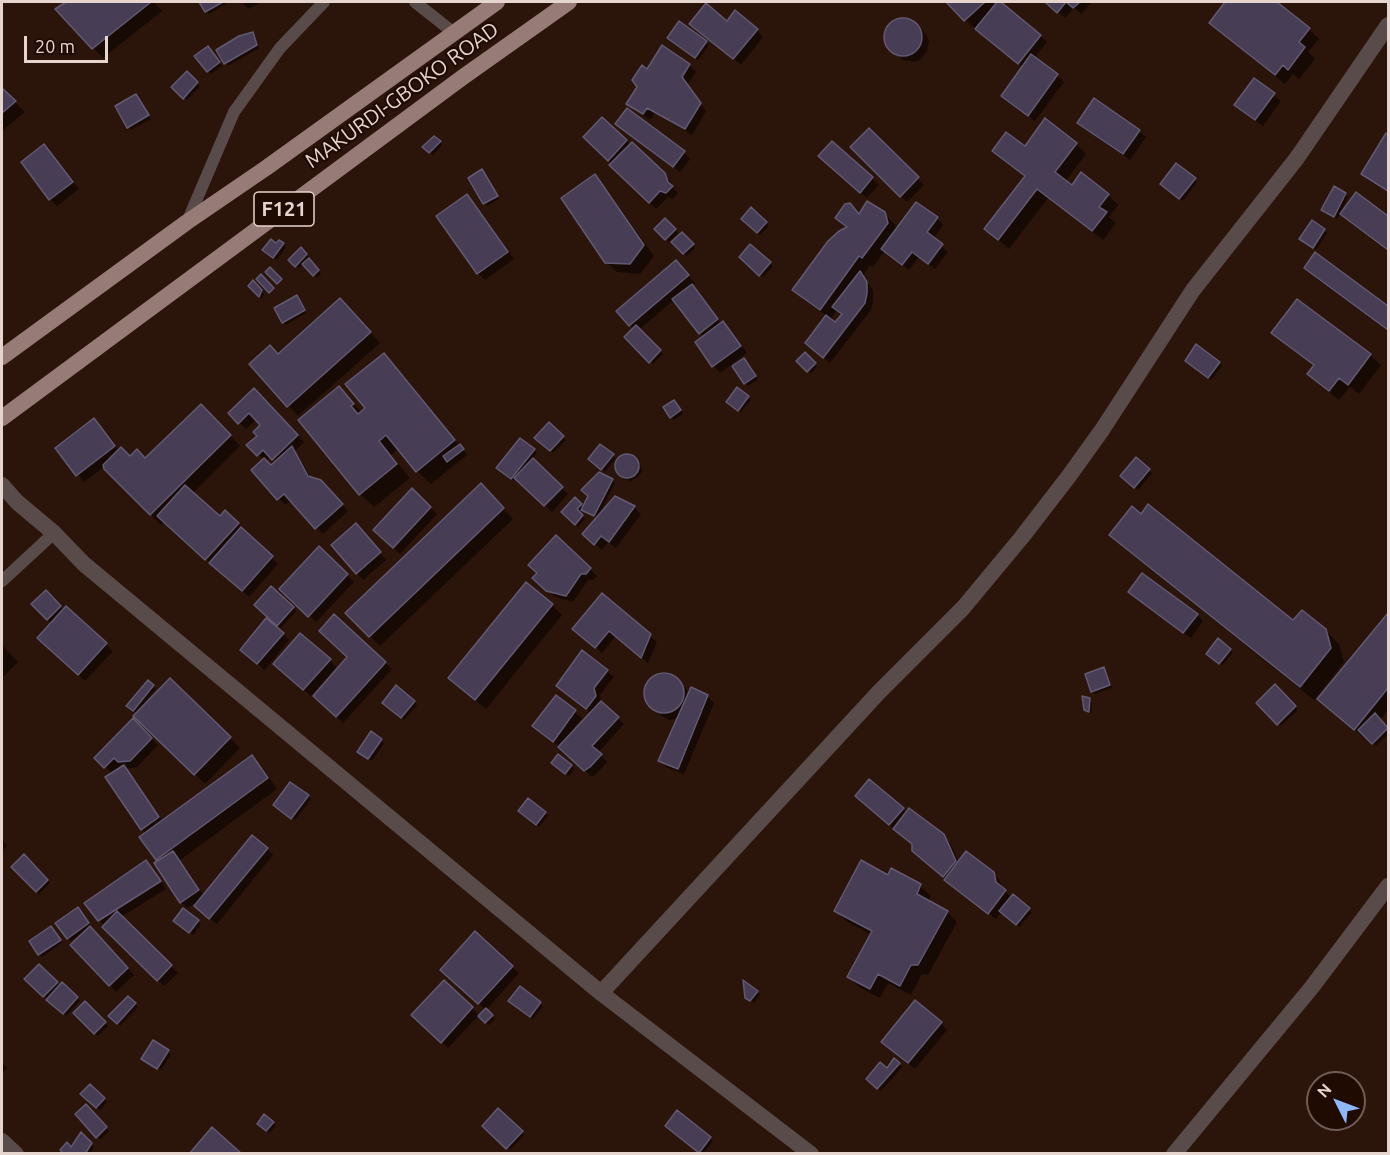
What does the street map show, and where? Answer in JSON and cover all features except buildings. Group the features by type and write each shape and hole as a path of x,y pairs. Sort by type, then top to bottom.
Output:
{"main road":[{"name":"F121","path":"2,357 187,222 497,2"},
{"name":"MAKURDI-GBOKO ROAD","path":"2,418 463,77 569,2"}],"street":[{"path":"601,993 879,692 963,608 1022,537 1102,430 1193,290 1297,158 1389,25"},
{"path":"2,485 17,502 54,533 84,564 601,993 811,1154"},
{"path":"1174,1154 1312,987 1389,886"},
{"path":"2,1141 16,1154"}],"lane":[{"path":"187,222 234,112 280,48 324,2"},
{"path":"415,2 454,33"},
{"path":"2,581 54,533"}]}
